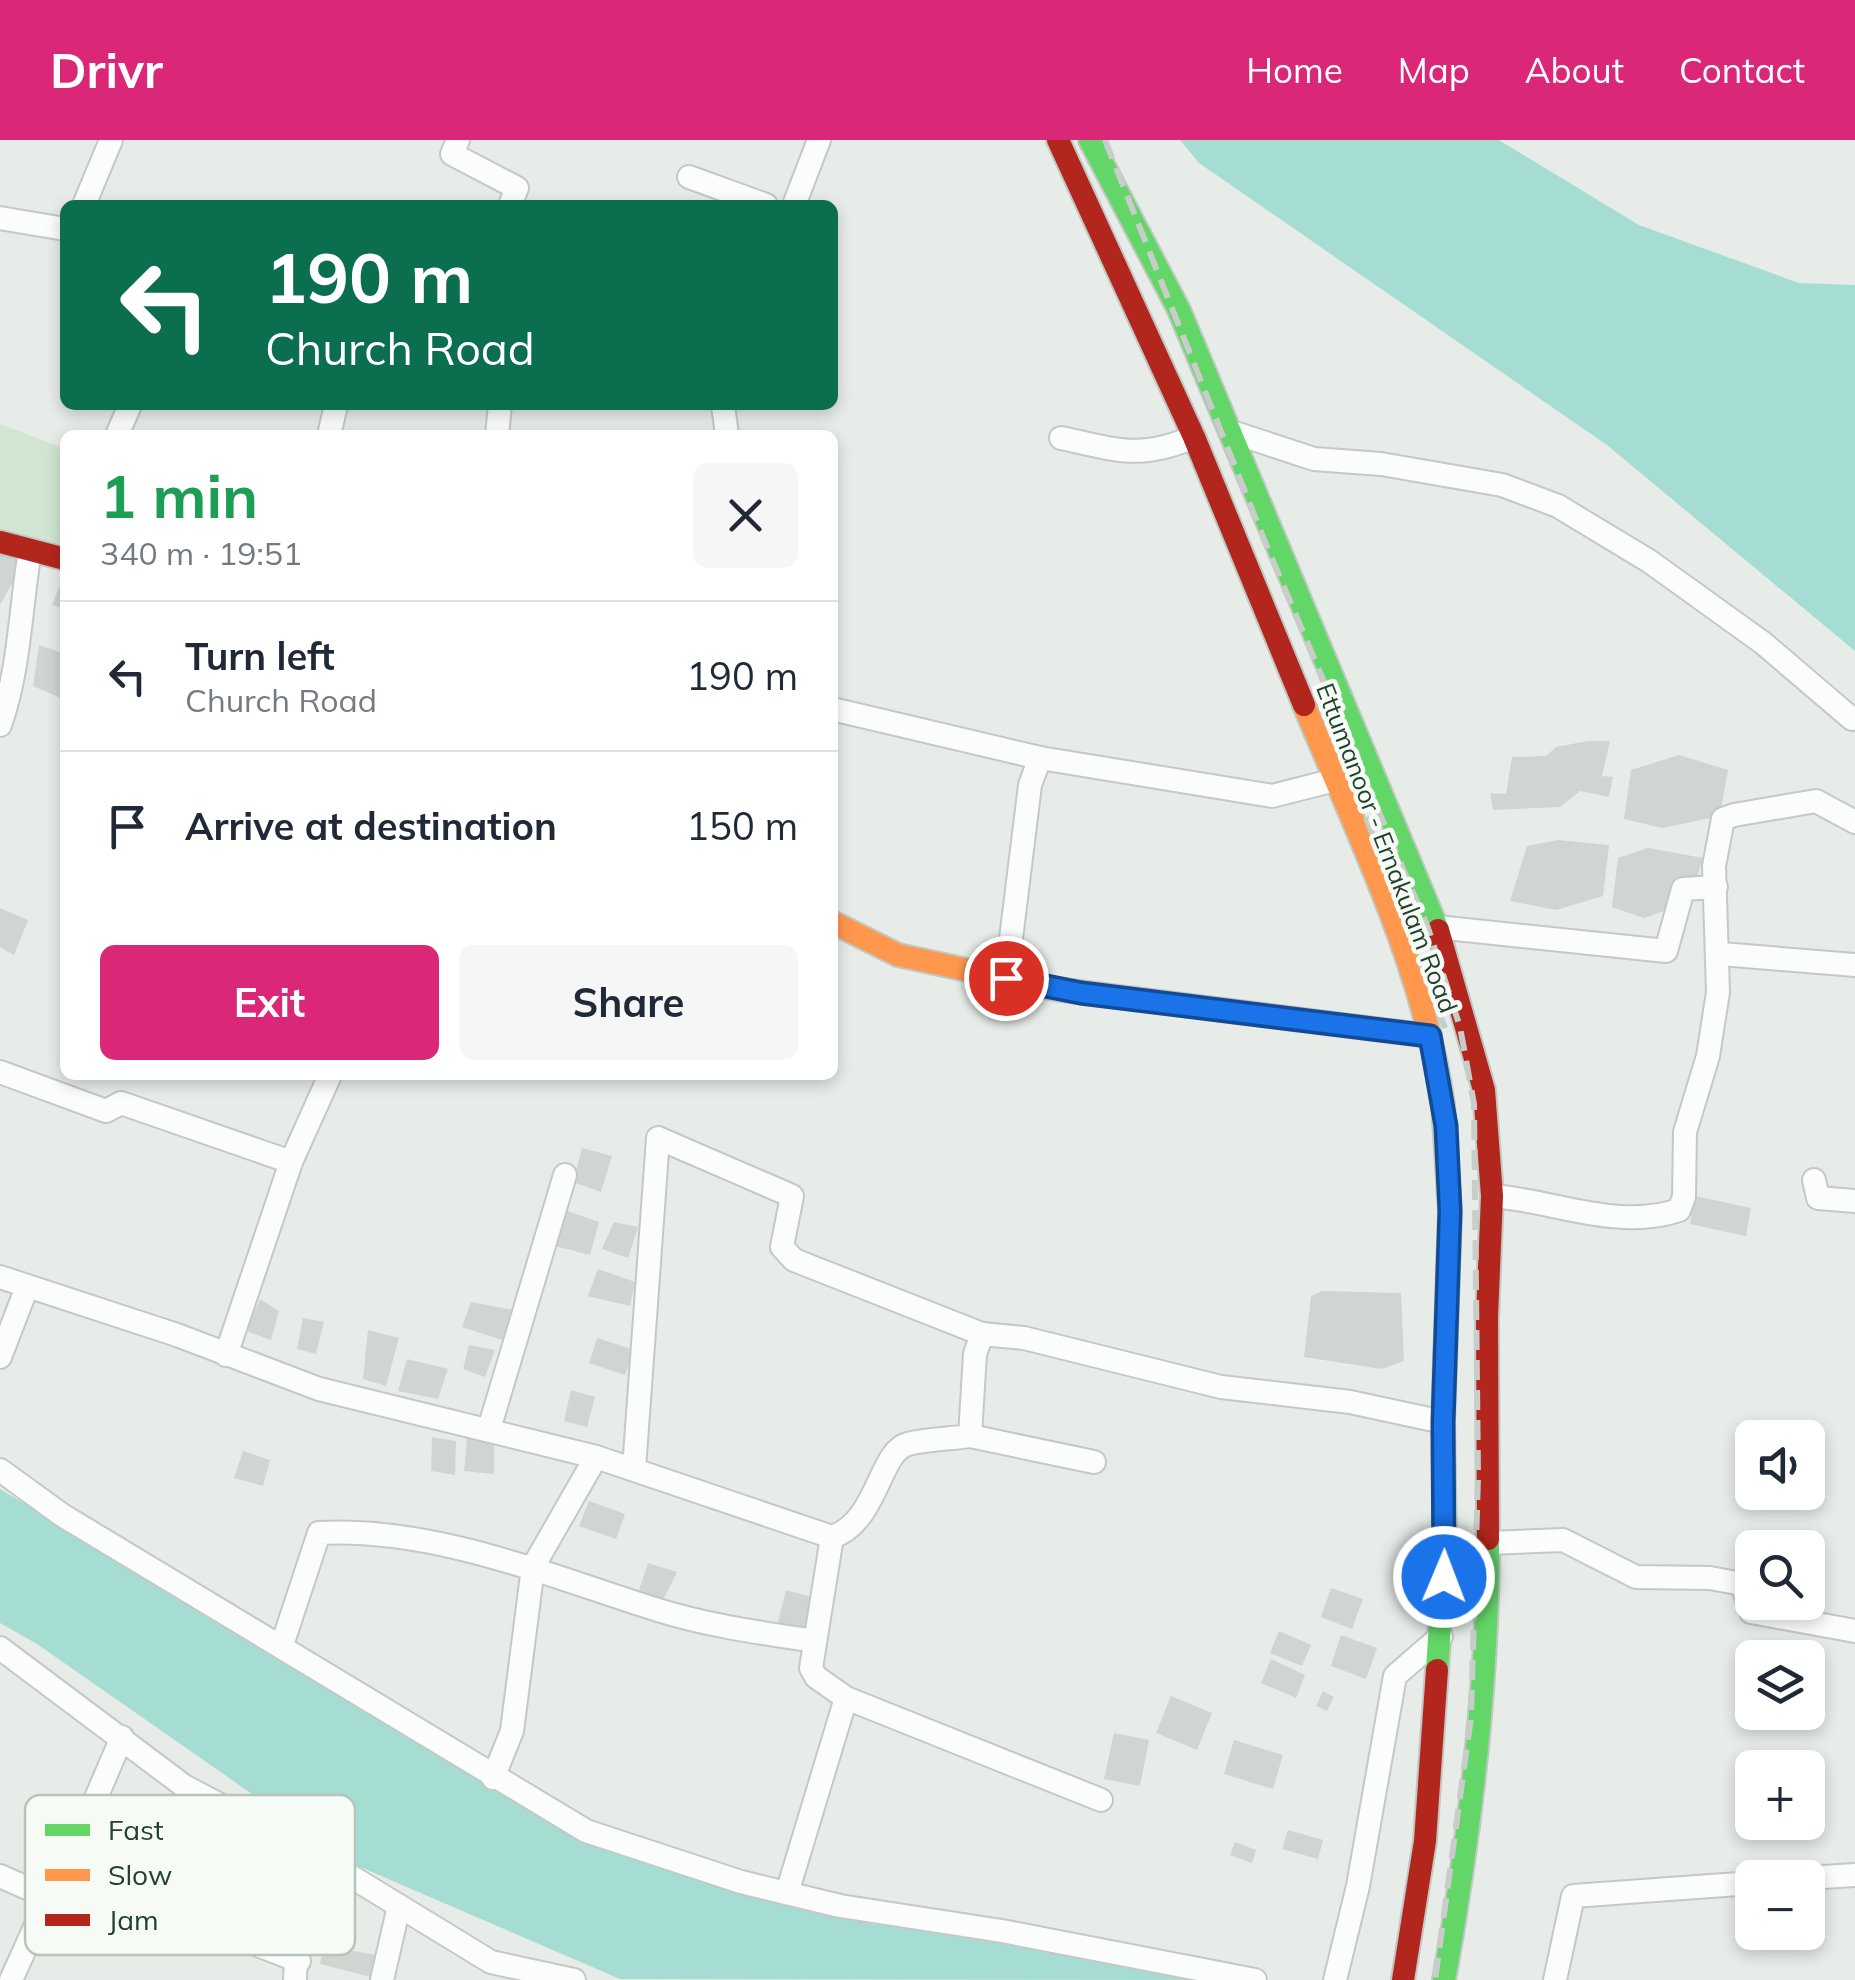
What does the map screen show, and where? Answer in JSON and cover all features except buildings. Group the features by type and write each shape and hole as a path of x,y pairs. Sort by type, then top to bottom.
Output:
{"main road":[{"name":"Ettumanoor - Ernakulam Road","path":"1058,140 1194,437 1401,947 1430,1036 1448,1149 1445,1547 1425,1842 1404,1973"},
{"path":"1090,140 1179,310 1232,432 1437,927 1484,1090 1492,1196 1487,1353 1488,1543 1479,1735 1450,1976"},
{"path":"0,542 60,558"},
{"path":"838,925 898,956 1070,992 1430,1036"},
{"path":"1447,1351 1487,1353"}],"street":[{"path":"86,200 111,140"},
{"path":"458,140 452,154 517,188 512,200"},
{"path":"796,200 819,140"},
{"path":"689,177 752,200"},
{"path":"0,218 60,228"},
{"path":"1232,432 1314,458 1380,464 1502,485 1558,506 1649,562 1763,644 1852,719"},
{"path":"1061,438 1126,452 1158,452 1194,437"},
{"path":"0,724 18,666 19,616 30,551"},
{"path":"838,710 1040,758 1272,796 1335,780"},
{"path":"1006,978 1030,784 1040,758"},
{"path":"1492,1196 1528,1198 1576,1213 1679,1210 1684,1197 1685,1132 1714,1030 1721,954 1716,887 1718,831 1723,819 1816,800 1855,822"},
{"path":"1437,927 1666,952 1683,889 1716,887"},
{"path":"1721,954 1855,965"},
{"path":"0,1072 106,1111 121,1103 291,1162"},
{"path":"226,1354 291,1162 328,1080"},
{"path":"634,1469 658,1138 792,1196 782,1247 794,1260 982,1334 1024,1338 1221,1387 1364,1404 1443,1422"},
{"path":"489,1429 565,1175"},
{"path":"1814,1180 1818,1198 1855,1200"},
{"path":"0,1277 319,1389 596,1457 832,1537 850,1531 874,1497 889,1460 906,1444 970,1436 1094,1462"},
{"path":"0,1357 27,1287"},
{"path":"970,1436 975,1354 982,1334"},
{"path":"493,1778 512,1730 533,1567 596,1457"},
{"path":"0,1470 62,1515 586,1831 787,1893 1255,1980"},
{"path":"282,1645 319,1533 368,1530 533,1567 662,1612 815,1641"},
{"path":"832,1537 811,1668 816,1677 846,1698 1101,1800"},
{"path":"1488,1543 1563,1540 1636,1576 1710,1578 1742,1584 1751,1612 1855,1631"},
{"path":"1335,1980 1358,1886 1395,1676 1440,1636"},
{"path":"0,1648 201,1795"},
{"path":"787,1893 846,1698"},
{"path":"97,1795 122,1738"},
{"path":"1825,1877 1855,1874"},
{"path":"0,1876 25,1887"},
{"path":"355,1879 491,1962 574,1980"},
{"path":"1555,1980 1572,1896 1735,1884"},
{"path":"382,1980 399,1906"},
{"path":"10,1980 25,1948"},
{"path":"267,1955 297,1970"}],"green space":[{"path":"0,424 60,447 60,547 0,530"}],"water":[{"path":"1180,140 1499,140 1639,225 1799,283 1855,285 1855,651 1607,445 1199,163"},
{"path":"0,1489 431,1749 732,1886 870,1924 1011,1939 1233,1980 620,1979 355,1865 355,1795 254,1795 37,1644 0,1623"}],"railway":[{"path":"1105,140 1265,542 1428,928 1460,1027 1474,1104 1478,1476 1471,1717 1435,1980"},
{"path":"1366,817 1445,1028"}],"traffic: fast":[{"path":"1090,140 1179,310 1438,930"},
{"path":"1437,1670 1445,1547 1443,1422 1450,1211 1443,1105"},
{"path":"1444,1980 1476,1761 1488,1539"}],"traffic: slow":[{"path":"1304,705 1405,952 1434,1053 1443,1105"},
{"path":"838,925 898,955 1055,989 1430,1036"}],"traffic: jam":[{"path":"1058,140 1194,437 1304,705"},
{"path":"0,542 60,558"},
{"path":"1438,930 1484,1090 1492,1196 1487,1317 1488,1539"},
{"path":"1403,1980 1425,1841 1437,1670"}],"route":[{"path":"1006,978 1081,993 1430,1036 1446,1126 1450,1211 1443,1422 1444,1577"}]}
